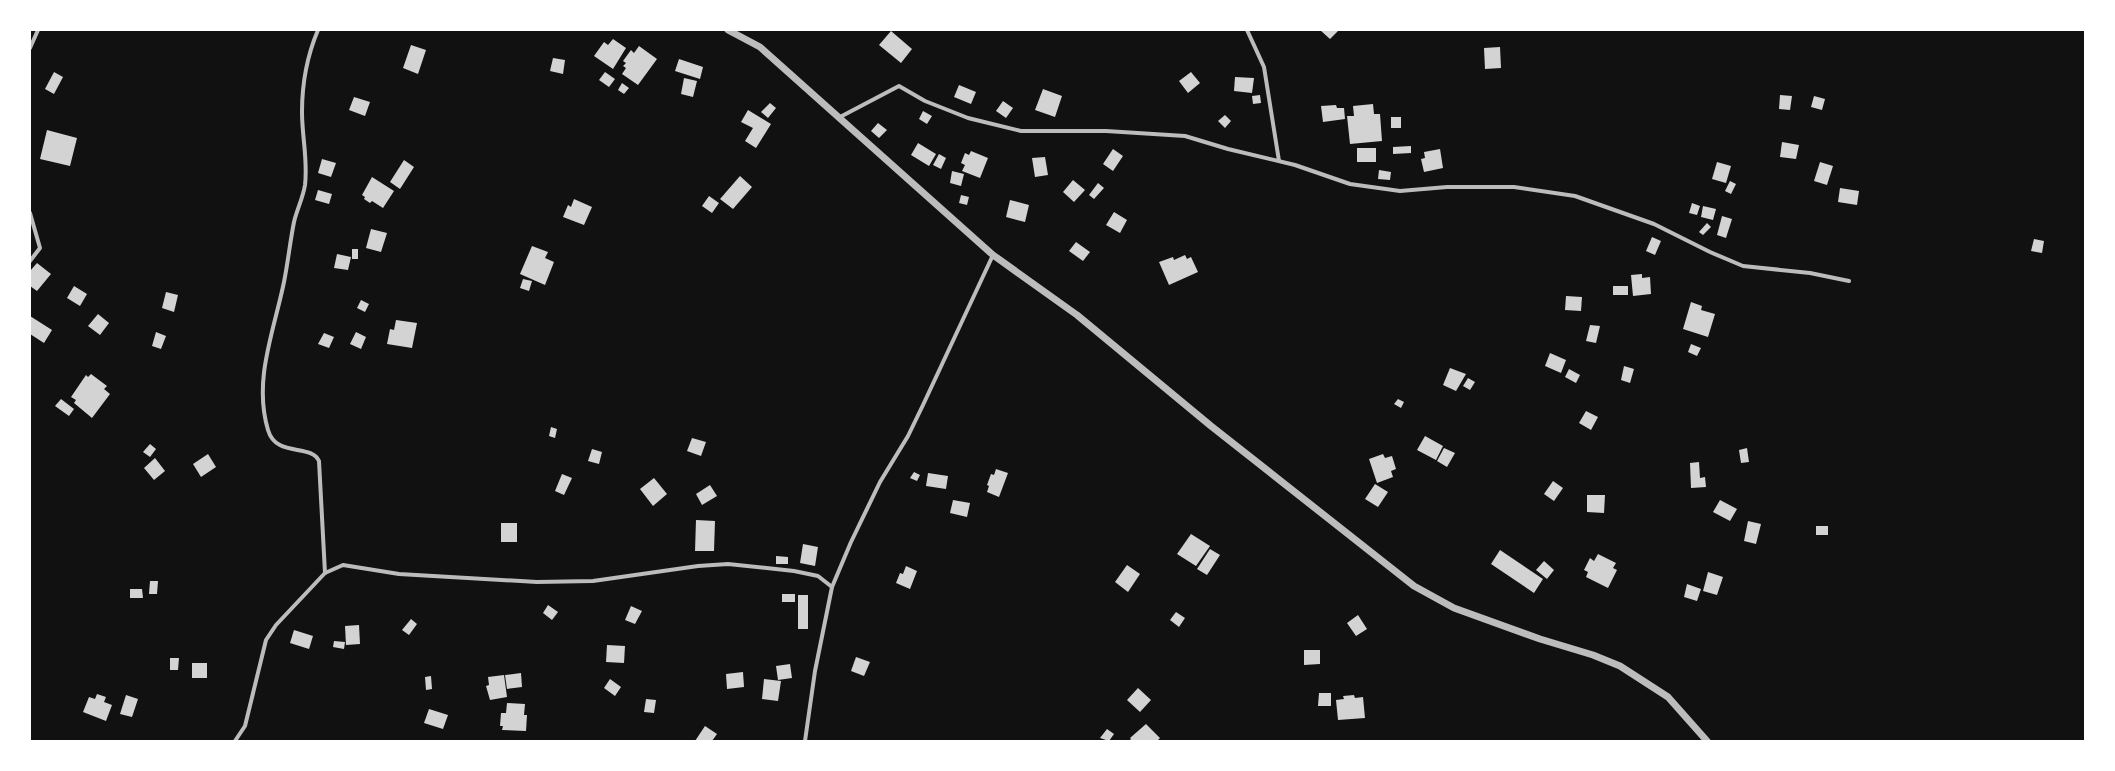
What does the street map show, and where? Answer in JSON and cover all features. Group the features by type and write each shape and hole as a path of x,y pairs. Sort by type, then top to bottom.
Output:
{"street":[{"path":"30,48 38,30"},
{"path":"318,30 311,46 303,87 302,113 305,146 305,185 294,222 284,282 264,372 263,403 268,430 272,438 285,449 311,454 319,461 325,573"},
{"path":"728,30 760,47 993,255 1077,315 1211,426 1414,586 1454,608 1540,639 1593,655 1620,666 1668,697 1707,741"},
{"path":"1247,30 1264,67 1279,161"},
{"path":"840,117 899,86 925,101 968,118 998,127 1021,131 1106,131 1185,136 1228,150 1279,161 1350,184 1400,191 1447,187 1514,187 1575,196 1654,224 1710,252 1743,266 1810,273 1849,281"},
{"path":"30,213 40,248 30,261"},
{"path":"805,741 815,671 832,587 851,542 880,482 920,411 993,255"},
{"path":"235,741 245,726 266,640 276,625 325,573 343,565 399,574 537,582 593,581 698,566 728,564 794,571 818,576 832,587"}],"building":[{"path":"1320,30 1339,30 1330,39"},
{"path":"891,31 912,49 901,63 879,45"},
{"path":"613,39 626,48 613,69 594,56 604,42 608,45"},
{"path":"411,45 426,50 418,74 403,68"},
{"path":"639,46 657,59 638,85 622,74 626,68 623,66 626,63 623,61 631,50 634,53"},
{"path":"1500,47 1501,68 1485,69 1484,48"},
{"path":"553,58 565,60 563,74 550,71"},
{"path":"679,59 703,67 700,79 675,71"},
{"path":"54,72 63,77 54,94 45,89"},
{"path":"605,72 615,79 609,87 599,80"},
{"path":"1191,72 1200,83 1188,93 1179,81"},
{"path":"1235,77 1254,78 1252,93 1234,91"},
{"path":"684,78 697,81 693,97 681,94"},
{"path":"622,83 629,88 624,94 618,90"},
{"path":"959,85 976,92 971,104 954,97"},
{"path":"1043,89 1062,96 1055,117 1035,110"},
{"path":"1260,95 1261,103 1253,104 1252,96"},
{"path":"1780,95 1792,96 1790,110 1779,109"},
{"path":"1814,96 1825,99 1822,110 1811,107"},
{"path":"354,97 370,102 365,116 349,110"},
{"path":"1003,101 1013,108 1006,118 996,111"},
{"path":"770,103 776,108 768,118 761,112"},
{"path":"1373,104 1374,114 1380,114 1382,141 1350,144 1347,116 1354,116 1353,106"},
{"path":"1336,105 1337,108 1344,108 1345,119 1323,122 1321,106"},
{"path":"748,110 771,124 756,148 745,141 753,128 741,122"},
{"path":"923,111 932,116 927,124 919,119"},
{"path":"1225,115 1231,121 1225,128 1218,121"},
{"path":"1391,117 1401,117 1401,128 1391,128"},
{"path":"878,123 887,130 879,138 871,131"},
{"path":"47,130 77,138 70,166 40,159"},
{"path":"1782,142 1799,145 1796,159 1780,157"},
{"path":"918,143 936,154 929,166 911,155"},
{"path":"1411,146 1411,153 1393,154 1393,147"},
{"path":"1357,148 1376,148 1376,162 1357,162"},
{"path":"1113,149 1123,156 1113,171 1103,164"},
{"path":"1440,149 1443,168 1424,172 1421,159 1425,158 1424,152"},
{"path":"971,151 988,158 980,178 962,171 965,165 961,163 965,153 969,155"},
{"path":"939,154 946,158 941,169 933,165"},
{"path":"1045,157 1048,175 1035,177 1032,158"},
{"path":"322,159 336,163 331,177 318,173"},
{"path":"404,160 414,167 400,189 390,182"},
{"path":"1717,162 1731,166 1726,183 1712,179"},
{"path":"1820,162 1833,166 1827,185 1814,181"},
{"path":"1379,170 1391,172 1390,180 1378,179"},
{"path":"952,171 964,174 961,186 950,183"},
{"path":"740,176 752,187 733,209 720,199"},
{"path":"372,177 394,191 383,208 372,201 370,203 364,199 365,197 362,195"},
{"path":"1073,180 1085,190 1074,202 1063,192"},
{"path":"1730,181 1736,184 1731,194 1725,191"},
{"path":"1098,183 1104,188 1094,199 1089,195"},
{"path":"1840,188 1859,191 1857,205 1838,202"},
{"path":"318,190 332,194 329,204 315,200"},
{"path":"961,195 969,197 967,205 959,203"},
{"path":"709,196 719,203 712,213 702,206"},
{"path":"574,199 592,207 584,225 563,217 568,205 571,207"},
{"path":"1010,200 1029,205 1025,222 1006,217"},
{"path":"1692,203 1700,206 1697,215 1689,213"},
{"path":"1703,206 1716,209 1713,220 1701,217"},
{"path":"1114,212 1127,220 1120,233 1106,225"},
{"path":"1722,216 1732,219 1726,238 1717,235"},
{"path":"1707,223 1711,227 1703,235 1699,232"},
{"path":"371,229 387,233 381,252 366,248"},
{"path":"1652,237 1661,241 1655,255 1646,251"},
{"path":"2034,239 2044,241 2042,253 2031,251"},
{"path":"1076,242 1090,252 1083,261 1069,251"},
{"path":"532,246 548,252 545,258 554,262 545,285 520,274"},
{"path":"352,249 358,249 358,259 352,259"},
{"path":"337,254 351,257 348,270 334,268"},
{"path":"1185,255 1187,259 1191,257 1198,272 1169,285 1159,262 1173,257 1174,260"},
{"path":"37,263 51,274 37,291 30,286 30,271"},
{"path":"1642,274 1642,278 1650,277 1651,294 1633,296 1631,275"},
{"path":"523,279 532,281 529,291 520,288"},
{"path":"74,286 87,294 80,306 67,298"},
{"path":"1613,286 1628,286 1628,295 1613,295"},
{"path":"166,292 178,295 174,312 162,308"},
{"path":"1566,296 1582,297 1581,311 1565,310"},
{"path":"361,300 369,304 365,312 357,308"},
{"path":"1691,302 1702,306 1701,310 1715,314 1708,337 1683,329"},
{"path":"98,314 109,323 100,335 88,326"},
{"path":"30,316 52,330 44,343 30,334"},
{"path":"396,320 417,323 412,348 387,344 390,329 394,330"},
{"path":"1590,325 1600,326 1596,343 1586,341"},
{"path":"156,332 166,336 161,349 152,346"},
{"path":"356,332 366,337 361,349 350,344"},
{"path":"324,333 334,337 329,348 318,344"},
{"path":"1691,344 1701,348 1697,356 1688,352"},
{"path":"1550,353 1566,360 1561,373 1545,366"},
{"path":"1624,366 1634,369 1630,383 1621,380"},
{"path":"1450,368 1466,374 1456,391 1443,385"},
{"path":"1569,369 1580,375 1576,383 1565,377"},
{"path":"91,374 107,386 104,389 110,394 92,418 74,403 76,400 71,397 86,375 88,377"},
{"path":"1468,378 1475,382 1470,390 1463,386"},
{"path":"61,399 74,409 69,416 55,406"},
{"path":"1398,399 1404,402 1401,408 1394,404"},
{"path":"1586,411 1598,417 1591,430 1579,423"},
{"path":"551,427 557,429 555,438 549,436"},
{"path":"1425,436 1443,446 1436,460 1417,450"},
{"path":"692,438 706,442 701,456 687,451"},
{"path":"150,444 156,449 150,457 143,452"},
{"path":"1444,448 1455,453 1447,467 1437,461"},
{"path":"1747,448 1749,462 1741,463 1739,450"},
{"path":"592,449 602,452 599,464 588,461"},
{"path":"208,454 216,467 201,477 193,464"},
{"path":"1383,454 1385,458 1392,456 1396,469 1391,471 1393,477 1377,483 1369,459"},
{"path":"155,458 165,471 154,480 144,468"},
{"path":"1699,462 1700,478 1705,477 1706,487 1691,488 1690,463"},
{"path":"996,469 1008,473 999,497 987,492 989,486 987,485 991,474 994,475"},
{"path":"914,472 920,475 917,481 910,478"},
{"path":"928,473 948,476 946,489 926,486"},
{"path":"562,474 572,478 564,495 555,491"},
{"path":"654,478 667,494 653,506 640,489"},
{"path":"1553,481 1563,488 1554,501 1544,494"},
{"path":"1375,484 1388,492 1378,507 1365,499"},
{"path":"710,485 717,496 702,505 696,494"},
{"path":"1587,495 1605,495 1604,513 1587,512"},
{"path":"953,500 970,503 967,517 950,513"},
{"path":"1720,500 1737,509 1730,521 1713,512"},
{"path":"696,520 715,521 714,551 695,551"},
{"path":"1748,521 1761,524 1756,544 1744,541"},
{"path":"501,523 517,523 517,542 501,542"},
{"path":"1816,526 1828,526 1828,535 1816,535"},
{"path":"1191,534 1210,546 1196,566 1177,554"},
{"path":"803,544 818,547 815,566 800,563"},
{"path":"1210,549 1220,555 1207,575 1197,569"},
{"path":"1500,550 1543,579 1534,593 1491,564"},
{"path":"1598,554 1616,563 1613,568 1617,570 1608,588 1586,577 1588,572 1584,570 1590,558 1594,561"},
{"path":"776,556 788,557 788,564 776,564"},
{"path":"1544,561 1554,570 1547,579 1536,570"},
{"path":"1127,565 1140,574 1128,592 1115,582"},
{"path":"906,566 917,571 910,589 896,583 900,573 903,574"},
{"path":"1708,572 1723,577 1717,595 1703,591"},
{"path":"150,581 158,581 157,594 149,594"},
{"path":"1687,584 1701,589 1697,601 1684,597"},
{"path":"130,589 142,589 143,598 130,598"},
{"path":"782,594 795,594 795,602 782,602"},
{"path":"798,595 808,595 808,629 798,629"},
{"path":"548,605 558,612 552,620 543,613"},
{"path":"631,606 642,611 635,624 625,620"},
{"path":"1176,612 1185,618 1179,627 1170,620"},
{"path":"1358,615 1367,629 1356,636 1347,623"},
{"path":"411,619 417,624 409,635 402,630"},
{"path":"359,625 360,644 346,645 345,626"},
{"path":"294,630 313,636 309,649 290,643"},
{"path":"334,641 345,642 344,649 333,647"},
{"path":"607,645 625,646 624,663 606,662"},
{"path":"1304,650 1320,650 1320,664 1304,665"},
{"path":"856,657 870,662 864,676 851,671"},
{"path":"170,658 179,658 178,670 170,670"},
{"path":"192,663 207,663 207,678 192,678"},
{"path":"790,664 792,678 778,680 776,666"},
{"path":"743,672 744,687 727,689 726,674"},
{"path":"521,673 522,687 507,689 505,675"},
{"path":"504,675 507,697 490,700 486,686 489,685 488,677"},
{"path":"431,676 432,689 426,690 425,677"},
{"path":"610,679 621,687 615,696 604,688"},
{"path":"764,679 781,681 778,701 762,699"},
{"path":"1138,688 1151,700 1140,712 1127,700"},
{"path":"1319,693 1331,693 1331,706 1318,706"},
{"path":"97,694 106,697 104,702 112,705 106,721 83,712 89,697 95,699"},
{"path":"126,695 138,699 132,717 120,714"},
{"path":"1354,695 1355,698 1363,697 1365,718 1338,720 1336,700 1344,699 1343,696"},
{"path":"646,699 656,700 654,713 644,712"},
{"path":"507,703 525,704 524,715 527,715 526,731 502,730 503,726 500,726 501,713 506,713"},
{"path":"429,709 448,715 443,729 424,723"},
{"path":"1146,724 1160,738 1157,741 1129,741 1131,739 1130,738"},
{"path":"705,726 717,734 712,741 695,741"},
{"path":"1107,729 1114,734 1109,741 1100,738"}]}
